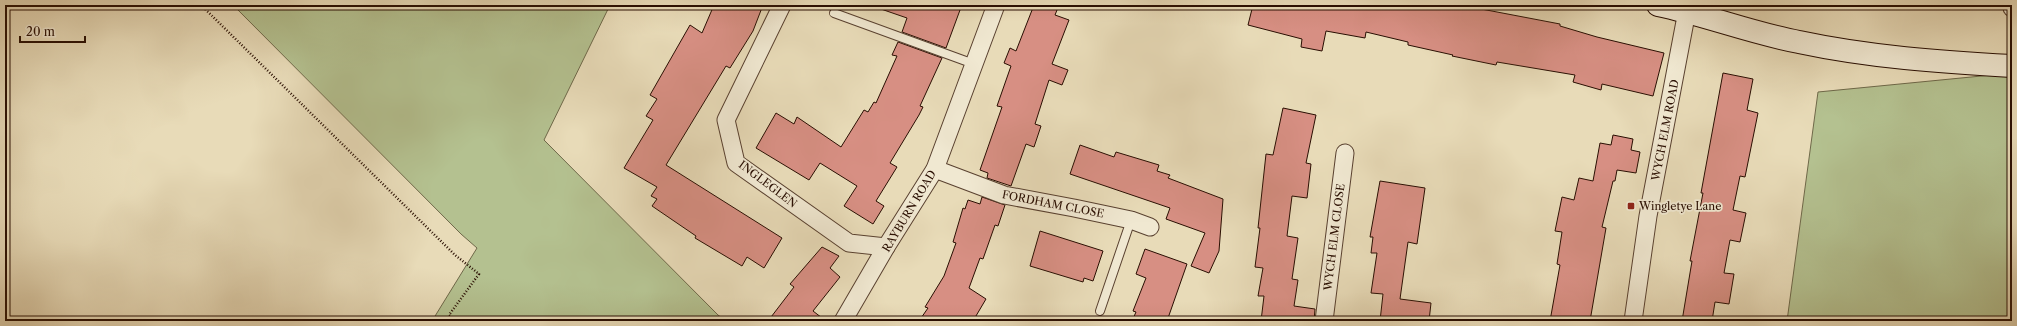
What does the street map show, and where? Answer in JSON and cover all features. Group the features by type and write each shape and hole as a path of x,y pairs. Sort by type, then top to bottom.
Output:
{"street":[{"name":"INGLEGLEN","path":"782,5 726,120 736,163 849,243 886,247"},
{"name":"RAYBURN ROAD","path":"843,321 886,247 935,169 996,5"},
{"path":"1658,5 1688,8 1798,42 1930,62 2012,66"},
{"name":"WYCH ELM ROAD","path":"1633,321 1648,216 1688,8"},
{"name":"WYCH ELM CLOSE","path":"1324,321 1345,153"},
{"name":"FORDHAM CLOSE","path":"935,169 1004,196 1131,220 1150,227"}],"lane":[{"path":"834,13 974,64"},
{"path":"1100,311 1131,220"}],"path":[{"path":"201,5 455,255 479,274 449,315 456,321"}],"green space":[{"path":"233,5 610,5 544,140 718,315 726,321 432,321 477,248 461,234"},
{"path":"2012,73 2012,321 1787,321 1818,92"}],"building":[{"path":"714,5 763,5 753,31 730,68 726,66 666,165 782,238 764,268 747,257 742,266 695,238 696,236 652,206 657,199 651,196 657,187 624,168 653,120 646,116 657,99 650,95 690,25 702,33"},
{"path":"878,5 946,5 960,10 946,48 902,32 907,18 878,8"},
{"path":"1034,5 1059,5 1055,15 1069,20 1052,64 1068,70 1062,85 1049,80 1035,124 1041,126 1034,147 1026,144 1011,186 987,178 988,173 980,170 1002,107 997,106 1011,66 1004,63 1010,48 1016,51"},
{"path":"1253,5 1467,5 1560,24 1560,26 1597,37 1664,53 1653,96 1602,84 1601,90 1573,82 1575,75 1497,62 1496,65 1452,56 1453,55 1408,45 1408,42 1366,32 1365,38 1326,31 1322,51 1301,47 1302,39 1248,25"},
{"path":"898,42 942,58 920,106 923,107 890,163 897,167 876,201 884,206 873,224 844,206 857,186 820,163 809,180 756,148 776,113 794,124 797,117 841,147 864,110 868,112 874,102 876,103 897,56 892,55"},
{"path":"1723,73 1753,79 1747,110 1758,113 1745,177 1740,176 1733,210 1746,213 1740,242 1730,240 1724,273 1734,274 1729,304 1715,302 1712,321 1682,321 1692,261 1690,261 1703,193 1701,193"},
{"path":"1283,108 1316,115 1306,163 1311,164 1307,198 1292,196 1287,236 1298,238 1292,279 1298,280 1294,306 1315,309 1314,321 1261,321 1264,296 1258,296 1263,268 1255,267 1260,228 1258,228 1266,154 1273,155"},
{"path":"1613,135 1633,139 1631,150 1640,152 1636,173 1617,170 1615,181 1613,181 1602,227 1606,228 1590,321 1550,321 1560,265 1557,264 1562,232 1555,231 1562,197 1574,200 1579,178 1593,181 1600,143 1611,145"},
{"path":"1080,145 1114,157 1116,152 1159,165 1157,171 1170,175 1168,178 1223,199 1219,251 1209,273 1191,266 1205,233 1166,219 1170,208 1070,174"},
{"path":"1380,181 1425,188 1417,244 1408,242 1400,299 1431,303 1429,321 1380,321 1383,294 1371,293 1377,253 1371,253 1373,237 1370,237"},
{"path":"982,197 1005,205 998,226 995,225 983,259 980,258 969,288 986,299 973,321 919,321 928,308 925,307 944,276 956,243 953,242 963,208 965,209 968,200 980,204"},
{"path":"1040,231 1103,251 1093,281 1084,278 1083,282 1030,266"},
{"path":"822,247 839,256 830,268 840,277 813,311 826,321 768,321 794,287 790,284"},
{"path":"1145,249 1187,264 1167,321 1132,321 1136,312 1133,311 1146,278 1136,274"}],"place":[{"name":"Wingletye Lane","path":"1631,206"}]}
